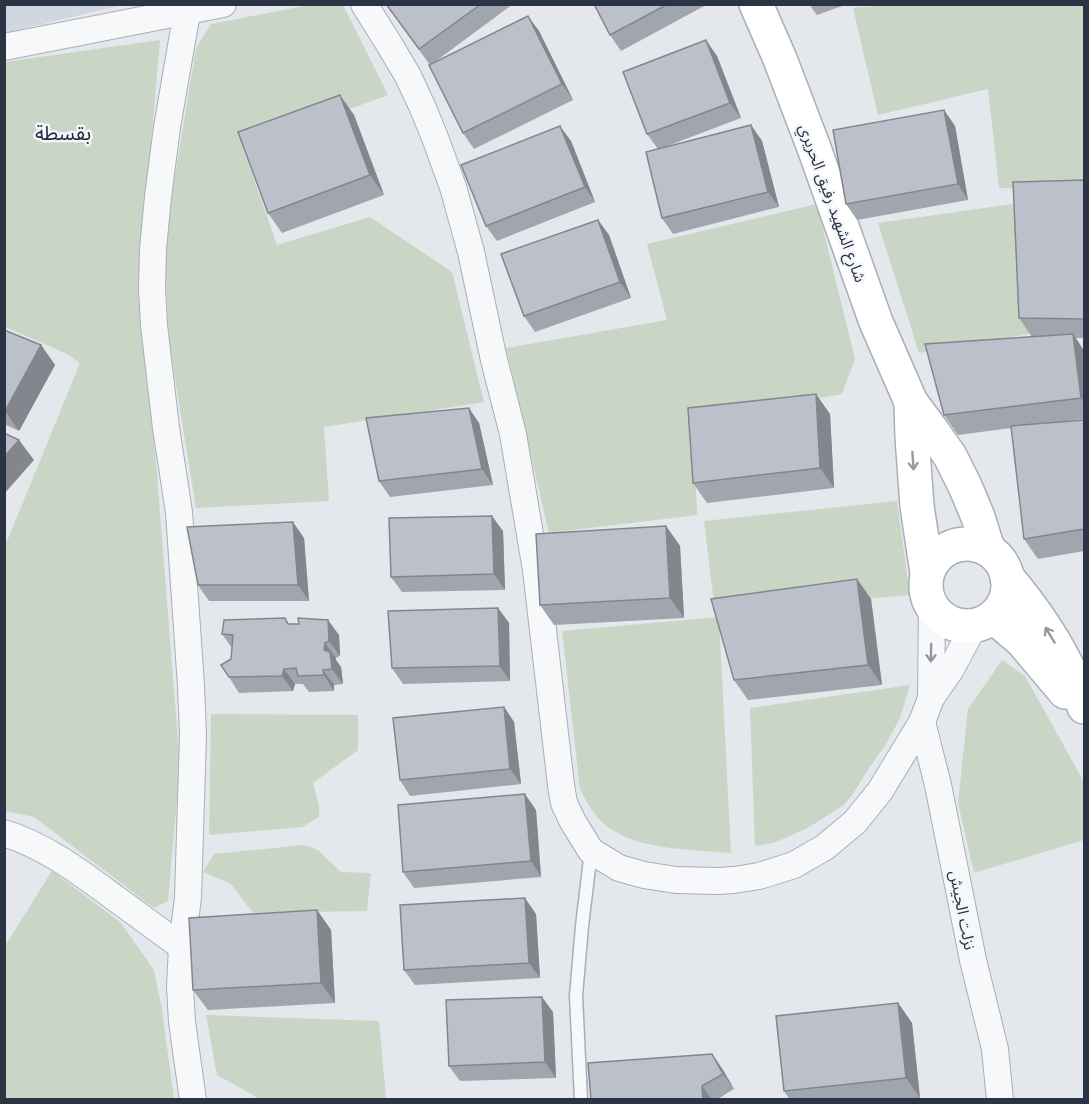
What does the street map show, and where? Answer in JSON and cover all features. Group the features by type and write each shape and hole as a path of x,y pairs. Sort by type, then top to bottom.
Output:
{"street":[{"path":"364,4 408,76 422,106 453,187 471,252 494,360 513,434 536,570 564,803 591,850 619,868 644,875 703,881 734,880 759,876 794,865 825,847 855,822 880,791 922,722 931,698 984,622 1003,606 1008,592 1007,577 1004,566 997,556 978,545 967,543 956,545 938,555 931,563 927,573 925,585 932,608 950,623 962,627 984,622 1022,641 1045,666 1084,718"},
{"name":"شارع الشهيد رفيق الحريري","path":"756,4 814,148 876,322 911,402"},
{"path":"4,47 204,7 167,127 153,249 152,289 166,428 178,512 192,696 189,897 182,947 180,986 182,1022 193,1100"},
{"path":"911,402 950,456 978,517 988,549"},
{"path":"911,402 917,506 927,573"},
{"path":"1007,577 1030,604 1049,633 1066,664 1084,707"},
{"path":"931,698 932,608"},
{"name":"نزلت الجيش","path":"922,722 938,786 973,960 995,1049 1000,1100"},
{"path":"4,833 38,846 59,859 182,947"}],"lane":[{"path":"581,1100 576,996 591,850"}],"shaded area":[{"path":"4,5 122,5 5,33"}],"green space":[{"path":"899,4 1084,5 1084,190 999,188 988,89 878,115 853,8"},
{"path":"309,5 343,5 388,95 243,148 277,245 370,217 452,272 484,402 324,427 329,501 196,508 169,342 164,243 196,48 211,24"},
{"path":"160,40 138,295 154,437 180,766 168,901 154,908 34,817 5,811 5,542 80,363 65,353 5,327 4,62"},
{"path":"1020,203 1029,334 919,353 878,223"},
{"path":"817,204 855,359 842,394 693,419 697,515 549,533 506,348 667,320 647,244"},
{"path":"897,501 910,595 715,611 704,521"},
{"path":"719,617 731,853 667,848 635,841 621,835 599,819 580,789 562,631"},
{"path":"1002,660 1025,676 1084,782 1084,840 974,873 958,803 968,709"},
{"path":"910,685 900,718 886,744 844,805 806,829 773,843 755,846 750,708"},
{"path":"211,714 358,715 358,750 313,783 319,806 319,817 302,827 209,835"},
{"path":"304,845 318,850 341,872 371,873 367,911 253,913 230,883 203,872 214,854"},
{"path":"52,871 120,922 154,970 162,1009 174,1099 5,1099 5,946"},
{"path":"206,1015 379,1021 386,1099 260,1099 217,1075"}],"building":[{"path":"386,4 481,4 419,49"},
{"path":"594,4 668,4 610,35"},
{"path":"528,16 562,84 463,133 429,65"},
{"path":"706,40 730,103 647,134 623,72"},
{"path":"340,95 370,175 268,213 238,132"},
{"path":"944,110 958,184 846,204 833,130"},
{"path":"751,125 768,192 662,218 646,152"},
{"path":"560,126 585,187 486,226 461,165"},
{"path":"1084,180 1084,319 1019,318 1013,182"},
{"path":"598,220 620,282 524,316 501,254"},
{"path":"4,330 41,345 5,411 4,410"},
{"path":"1073,334 1081,398 944,415 925,344"},
{"path":"816,394 820,468 693,483 688,408"},
{"path":"469,408 482,469 379,481 366,418"},
{"path":"1084,420 1084,529 1024,539 1011,426"},
{"path":"4,433 19,440 4,457"},
{"path":"492,516 494,574 391,577 389,518"},
{"path":"293,522 298,585 198,585 187,527"},
{"path":"666,526 670,598 540,605 536,534"},
{"path":"857,579 868,665 734,680 711,599"},
{"path":"498,608 500,666 392,668 388,611"},
{"path":"285,618 288,624 299,624 298,618 328,620 329,641 325,643 324,650 330,652 332,669 323,670 324,675 298,676 296,668 284,669 282,676 229,677 221,665 231,659 233,635 222,634 224,620"},
{"path":"504,707 510,769 400,780 393,718"},
{"path":"525,794 531,861 403,872 398,805"},
{"path":"525,898 529,963 404,970 400,905"},
{"path":"317,910 321,983 193,990 189,918"},
{"path":"542,997 545,1062 449,1066 446,1000"},
{"path":"898,1003 906,1078 784,1091 776,1016"},
{"path":"712,1054 723,1074 702,1086 703,1100 591,1100 588,1063"}],"district":[{"name":"بقسطة","path":"63,132"}]}
